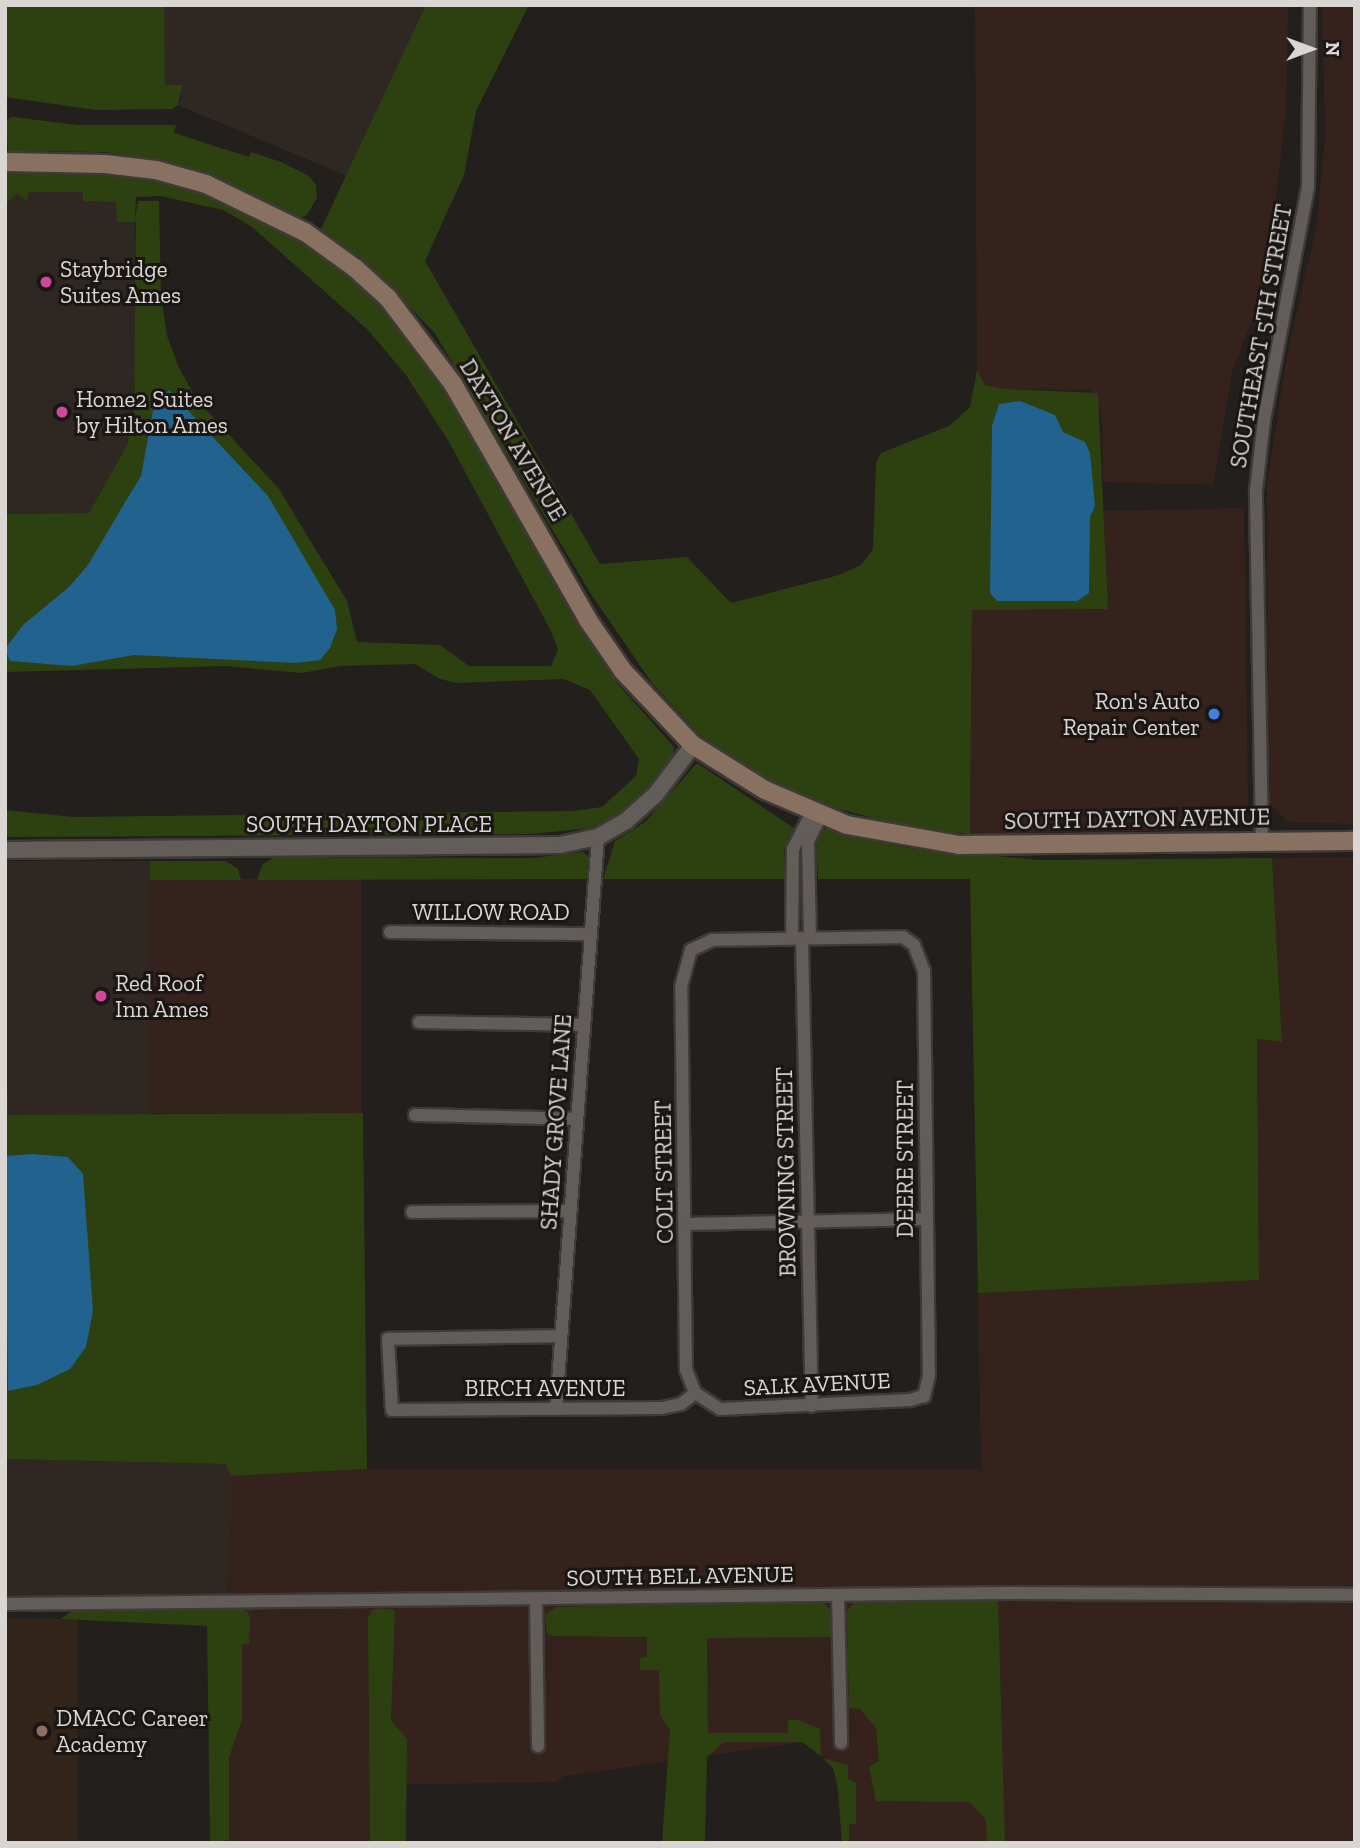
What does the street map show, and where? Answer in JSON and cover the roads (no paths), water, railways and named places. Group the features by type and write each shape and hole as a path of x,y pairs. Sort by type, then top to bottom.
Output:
{"main road":[{"name":"DAYTON AVENUE","path":"5,162 105,164 156,170 206,184 304,232 355,268 388,298 453,384 589,620 623,671 693,745 765,790 817,814 919,842"},
{"name":"SOUTH DAYTON AVENUE","path":"919,842 1029,846 1355,841"}],"street":[{"name":"SOUTHEAST 5TH STREET","path":"1262,842 1256,490 1264,420 1308,188 1310,5"},
{"name":"SOUTH DAYTON PLACE","path":"5,850 560,845 598,837 626,821 656,794 693,745"},
{"name":"BROWNING STREET","path":"812,1406 801,938 808,841 817,814"},
{"name":"SHADY GROVE LANE","path":"556,1409 598,837"},
{"name":"WILLOW ROAD","path":"390,932 591,934"},
{"name":"DEERE STREET","path":"801,938 903,937 914,945 924,971 929,1375"},
{"name":"COLT STREET","path":"695,1393 686,1370 687,1224 681,987 691,950 712,940 801,938"},
{"path":"419,1022 584,1025"},
{"path":"415,1115 577,1119"},
{"path":"412,1212 570,1211"},
{"path":"687,1224 926,1219"},
{"name":"BIRCH AVENUE","path":"561,1336 388,1339 392,1410 662,1408 681,1404 695,1393"},
{"name":"SALK AVENUE","path":"695,1393 720,1409 910,1401 924,1396 929,1375"},
{"path":"838,1595 841,1743"},
{"name":"SOUTH BELL AVENUE","path":"5,1604 838,1595 1355,1595"},
{"path":"536,1599 538,1746"}],"water":[{"path":"169,390 268,496 335,610 337,629 330,648 320,660 296,663 134,655 72,666 10,661 5,649 23,625 69,587 88,565 141,476 153,411"},
{"path":"1020,401 1055,415 1063,432 1085,442 1090,453 1095,506 1090,517 1089,593 1077,601 997,601 990,593 992,426 999,404"},
{"path":"33,1154 68,1157 83,1174 93,1311 86,1347 70,1369 37,1385 8,1391 5,1156"}],"place":[{"name":"Staybridge Suites Ames","path":"46,282"},
{"name":"Home2 Suites by Hilton Ames","path":"62,412"},
{"name":"Ron's Auto Repair Center","path":"1214,714"},
{"name":"Red Roof Inn Ames","path":"101,996"},
{"name":"DMACC Career Academy","path":"42,1731"}]}
